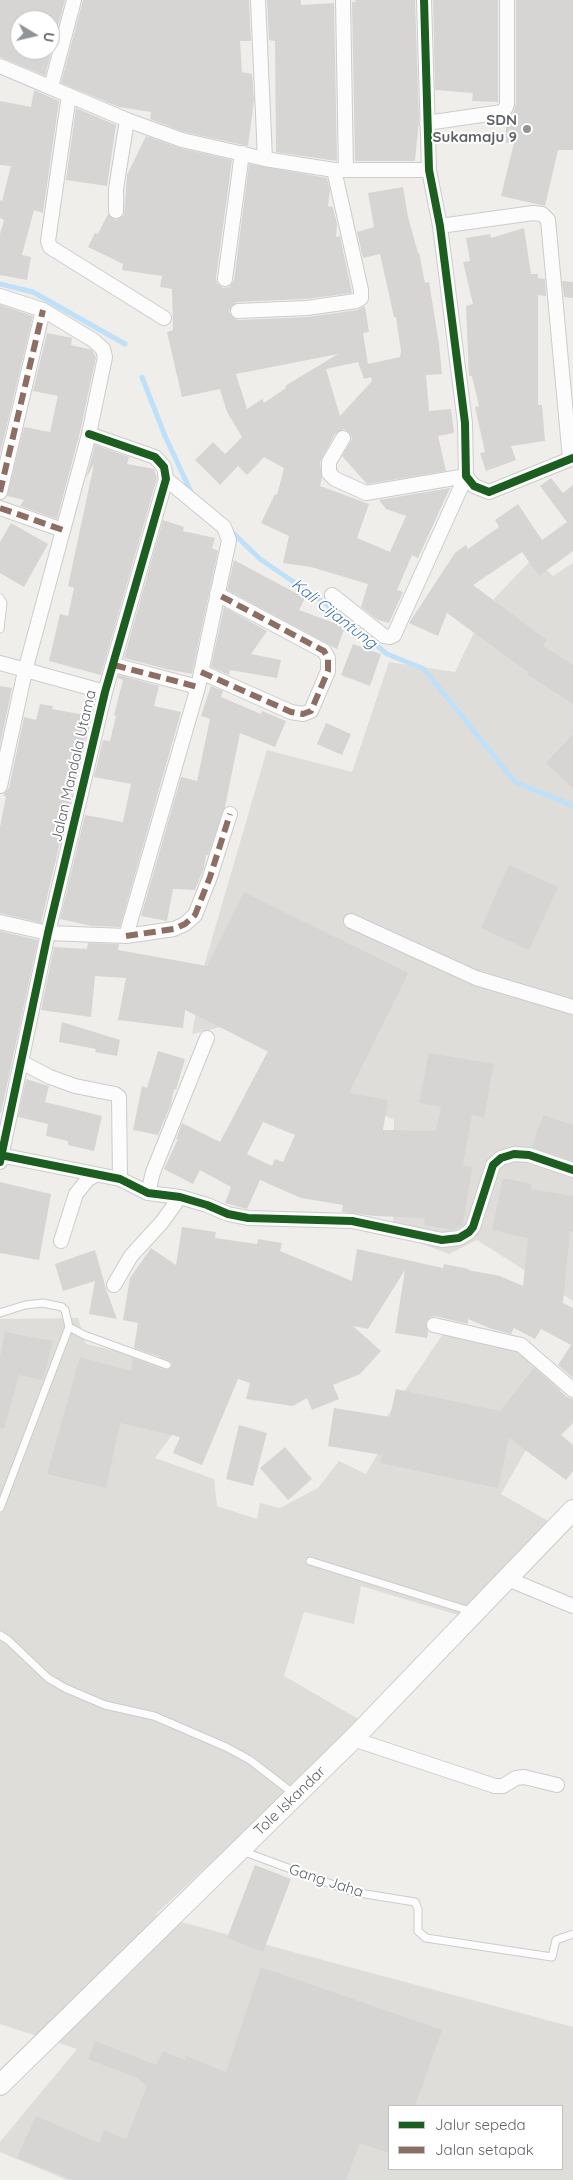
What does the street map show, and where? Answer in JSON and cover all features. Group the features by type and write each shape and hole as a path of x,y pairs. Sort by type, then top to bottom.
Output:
{"main road":[{"name":"Tole Iskandar","path":"0,2085 353,1739 573,1510"}],"street":[{"path":"51,87 74,0"},
{"path":"258,0 265,159"},
{"path":"238,311 307,308 356,301 361,298 340,170 343,0"},
{"path":"332,595 384,636 390,638 394,635 466,476 465,423 440,226 429,170 424,0"},
{"path":"427,123 502,112 505,108 507,104 507,0"},
{"path":"0,66 127,120 182,140 265,159 340,170 429,170"},
{"path":"68,95 48,241 50,247 58,254 95,274 164,318"},
{"path":"116,211 116,189 127,120"},
{"path":"225,279 242,153"},
{"path":"440,226 533,213 542,214 548,220 571,459 489,492 474,486 466,476"},
{"path":"0,296 43,310 93,340 104,352 103,371 89,434 25,671 0,786"},
{"path":"0,492 43,310"},
{"path":"89,434 154,457 164,467 166,479 224,527 228,535 229,546 198,687 126,936"},
{"path":"342,438 329,462 329,473 336,479 366,493 466,476"},
{"name":"Jalan Mandala Utama","path":"1,1157 48,933 105,692 166,479"},
{"path":"0,508 63,530"},
{"path":"201,672 290,712 303,714 311,711 314,706 328,671 328,658 324,651 217,594"},
{"path":"0,663 105,692"},
{"path":"114,665 198,687"},
{"path":"0,922 48,933 126,936 174,929 185,924 195,915 210,877 230,814"},
{"path":"351,921 476,978 573,1007"},
{"path":"148,1193 152,1172 207,1038"},
{"path":"21,1062 75,1086 115,1094 119,1097 120,1180"},
{"path":"1,1157 120,1180 148,1193 180,1198 207,1205 228,1214 248,1218 352,1221 442,1240 459,1238 473,1227 493,1165 501,1158 514,1154 529,1155 573,1170"},
{"path":"61,1241 76,1194 88,1179 96,1175"},
{"path":"114,1285 131,1256 162,1222 180,1198"},
{"path":"434,1325 521,1345 573,1390"},
{"path":"508,1578 573,1606"},
{"path":"353,1739 495,1786 503,1786 516,1778 524,1777 557,1785"}],"lane":[{"path":"0,598 3,604 0,629"},
{"path":"0,1313 25,1305 55,1304 62,1306 65,1310 69,1327 0,1508"},
{"path":"69,1327 84,1335 167,1366"},
{"path":"310,1560 476,1613"},
{"path":"0,1635 8,1640 48,1678 65,1688 105,1705 154,1716 226,1747 250,1760 295,1795"},
{"name":"Gang Jaha","path":"239,1850 352,1892 415,1902 418,1909 418,1931 426,1938 552,1957 556,1940 573,1934"}],"shaded area":[{"path":"533,558 553,576 573,563 573,1301 477,1240 449,1254 393,1233 394,1120 221,1027 192,1034 204,966 267,750 352,772 389,662 455,672 487,606"},
{"path":"78,1318 86,1344 142,1357 186,1357 191,1409 155,1458 214,1479 217,1506 257,1519 260,1503 280,1508 318,1488 339,1461 366,1474 385,1441 386,1418 443,1334 528,1352 564,1383 501,1494 555,1525 468,1618 361,1586 354,1624 304,1612 284,1676 362,1721 155,1915 573,2027 573,2180 67,2180 0,2152 0,2142 77,2049 0,2024 0,1319"}],"building":[{"path":"0,0 65,0 60,19 60,10 10,10 10,60 49,60 45,76 0,57"},
{"path":"83,0 249,0 251,41 240,41 242,72 252,74 254,100 248,146 184,132 150,119 151,112 119,107 61,83"},
{"path":"267,0 301,0 301,5 334,3 337,161 276,152 275,41 269,40"},
{"path":"355,0 415,0 419,120 415,161 355,161 352,2 356,2"},
{"path":"433,0 498,0 498,102 472,101 473,93 435,90"},
{"path":"516,0 573,0 573,150 558,150 545,206 501,196 514,143 506,143 506,119 513,113 516,104"},
{"path":"34,90 59,101 43,213 34,210 22,255 31,257 27,280 0,275 0,234 4,220 0,218 0,200 2,201 11,166 0,165 0,101 31,107"},
{"path":"76,108 116,125 107,186 66,180"},
{"path":"146,136 180,148 232,160 216,278 217,283 223,288 229,287 234,280 249,164 327,178 330,190 328,206 333,207 337,224 336,237 340,236 352,293 306,299 237,302 231,307 229,312 238,320 308,317 357,310 365,306 369,332 363,333 368,364 400,357 401,351 396,317 394,317 380,254 363,258 357,232 374,227 368,193 403,187 408,217 419,253 425,283 429,282 439,344 442,374 426,375 429,411 451,409 454,433 438,436 446,471 367,484 342,456 352,439 350,433 344,429 335,434 320,462 322,478 320,486 369,504 357,538 390,552 406,516 386,509 379,500 450,488 418,558 412,555 397,590 403,592 389,623 378,620 361,607 368,584 311,567 283,563 289,536 261,523 275,494 277,495 284,468 264,457 247,475 238,466 220,485 195,460 213,442 225,454 242,437 227,412 220,389 182,397 167,332 173,330 172,289 160,287 162,276 122,270 123,264 88,247 95,233 98,234 108,214 116,220 124,215 127,175","holes":["338,354 285,386 286,388 264,403 262,399 247,409 236,374","358,362 364,379 371,377 372,381 340,416 326,369"]},
{"path":"524,228 531,274 538,274 538,278 545,279 546,296 538,295 538,405 542,405 545,441 511,446 516,460 486,471 480,453 485,452 475,407 479,406 472,376 469,376 466,306 473,304 463,262 470,261 466,238 490,234 491,238"},
{"path":"562,281 573,282 573,298 564,297"},
{"path":"0,305 33,316 0,454"},
{"path":"47,333 72,338 71,345 92,350 96,357 80,432 57,519 20,506 24,500 7,496 24,427 50,432 58,396 33,391"},
{"path":"95,445 129,457 127,464 154,469 157,478 101,675 49,661 60,614 68,616 74,588 68,586 94,464 86,478"},
{"path":"551,478 563,493 573,485 573,551 539,576 522,552 473,585 547,640 543,646 573,665 573,704 527,674 528,672 447,613 438,636 409,623 455,553 466,545 468,549 499,527 495,520 518,504 542,540 567,522 540,486"},
{"path":"163,520 184,527 183,531 215,538 212,548 218,551 192,674 124,658"},
{"path":"11,523 48,544 24,587 0,573 0,542"},
{"path":"234,560 305,598 299,610 345,627 337,649 227,590"},
{"path":"224,607 267,631 251,654 281,660 277,678 230,670 229,675 211,667"},
{"path":"353,644 381,654 370,686 341,675"},
{"path":"119,675 159,686 154,706 181,712 120,927 92,926 60,919 85,815 123,822 131,784 94,777 103,740 110,741 116,716 114,715 123,680 118,678"},
{"path":"0,686 12,688 0,745"},
{"path":"211,686 223,691 221,697 261,714 262,711 286,721 275,747 240,733 225,807 208,855 206,855 204,868 195,890 173,889 167,921 141,916 181,777 197,781 210,719 201,716"},
{"path":"40,704 53,706 52,709 85,715 81,736 85,737 41,923 0,913 0,827 6,796 4,796 4,793 9,788 24,717 36,720"},
{"path":"326,723 351,734 342,755 317,744"},
{"path":"573,734 573,788 546,763"},
{"path":"509,865 558,887 529,950 481,928"},
{"path":"244,892 408,973 349,1093 388,1100 383,1130 436,1131 441,1107 419,1103 429,1053 494,1064 484,1117 472,1115 463,1165 472,1167 463,1225 452,1230 424,1225 425,1218 374,1216 342,1212 343,1205 301,1198 260,1180 247,1209 225,1203 231,1187 200,1170 193,1184 164,1169 178,1139 176,1139 182,1123 220,1142 268,1051 185,1010 183,1028 118,1020 126,978 95,976 91,1017 41,1010 54,947 87,949 88,943 119,944 118,950 207,966","holes":["263,1122 295,1135 283,1162 275,1159 272,1166 247,1154"]},
{"path":"0,931 38,940 1,1113 0,1113"},
{"path":"62,1022 120,1040 117,1056 95,1052 96,1049 59,1042"},
{"path":"158,1051 185,1059 176,1090 174,1089 171,1104 158,1135 133,1130 142,1086 147,1088"},
{"path":"26,1079 49,1086 45,1102 102,1116 94,1151 68,1145 68,1141 46,1136 48,1124 18,1117"},
{"path":"543,1115 573,1125 573,1161 532,1147"},
{"path":"503,1178 532,1184 531,1189 573,1196 573,1231 570,1231 563,1303 573,1308 573,1378 558,1365 571,1345 541,1329 535,1339 514,1328 511,1334 492,1329 468,1319 468,1324 435,1316 431,1317 426,1323 427,1338 395,1333 405,1270 368,1329 353,1326 381,1351 360,1374 333,1385 339,1399 312,1410 307,1398 293,1406 246,1399 250,1383 238,1379 202,1465 173,1453 180,1437 120,1423 106,1488 47,1474 80,1357 131,1371 133,1358 165,1370 172,1367 169,1360 134,1348 138,1323 123,1320 130,1278 151,1248 176,1265 182,1227 216,1232 215,1238 257,1244 258,1239 282,1243 280,1251 352,1281 357,1249 443,1268 444,1264 469,1269 500,1276 523,1286 528,1238 492,1230"},
{"path":"0,1182 51,1194 39,1260 0,1253"},
{"path":"95,1250 117,1319 89,1314 95,1281 63,1291 55,1264"},
{"path":"5,1332 53,1341 43,1380 19,1375 4,1429 0,1428 0,1357"},
{"path":"534,1368 567,1397 573,1399 573,1423 561,1435 573,1445 573,1471 566,1480 509,1438 498,1488 380,1463 382,1455 328,1446 334,1408 390,1417 396,1389 500,1411"},
{"path":"239,1425 267,1433 253,1486 226,1479"},
{"path":"285,1447 312,1479 288,1500 260,1468"},
{"path":"255,1865 291,1879 263,1952 227,1938"},
{"path":"261,1967 442,2030 415,2105 388,2105 388,2153 360,2143 346,2180 73,2180 17,2158 36,2116 99,2143 104,2130 126,2139 147,2086 137,2078 88,2059 95,2041 156,2065 163,2051 185,2060 186,2056 226,2072"}],"waterway":[{"name":"Kali Cijantung","path":"0,284 33,292 125,344"},
{"name":"Kali Cijantung","path":"142,377 165,436 193,496"},
{"name":"Kali Cijantung","path":"230,530 260,559 326,604 387,654 424,669 515,782 573,806"}],"marked path":[{"path":"0,492 43,310"},
{"path":"0,508 63,530"},
{"path":"201,672 291,712 303,714 311,711 328,671 328,658 324,651 217,594"},
{"path":"114,665 198,687"},
{"path":"126,936 174,929 185,924 195,915 210,877 230,814"}],"cycle path":[{"path":"424,0 429,170 440,226 465,423 466,476 474,486 489,492 573,458"},
{"path":"0,1162 48,933 105,692 166,479 164,467 155,457 89,434"},
{"path":"0,1155 120,1179 148,1193 180,1197 228,1214 248,1218 352,1221 442,1240 459,1238 473,1227 493,1165 501,1158 514,1154 529,1155 573,1170"}],"place":[{"name":"SDN Sukamaju 9","path":"527,129"}]}
